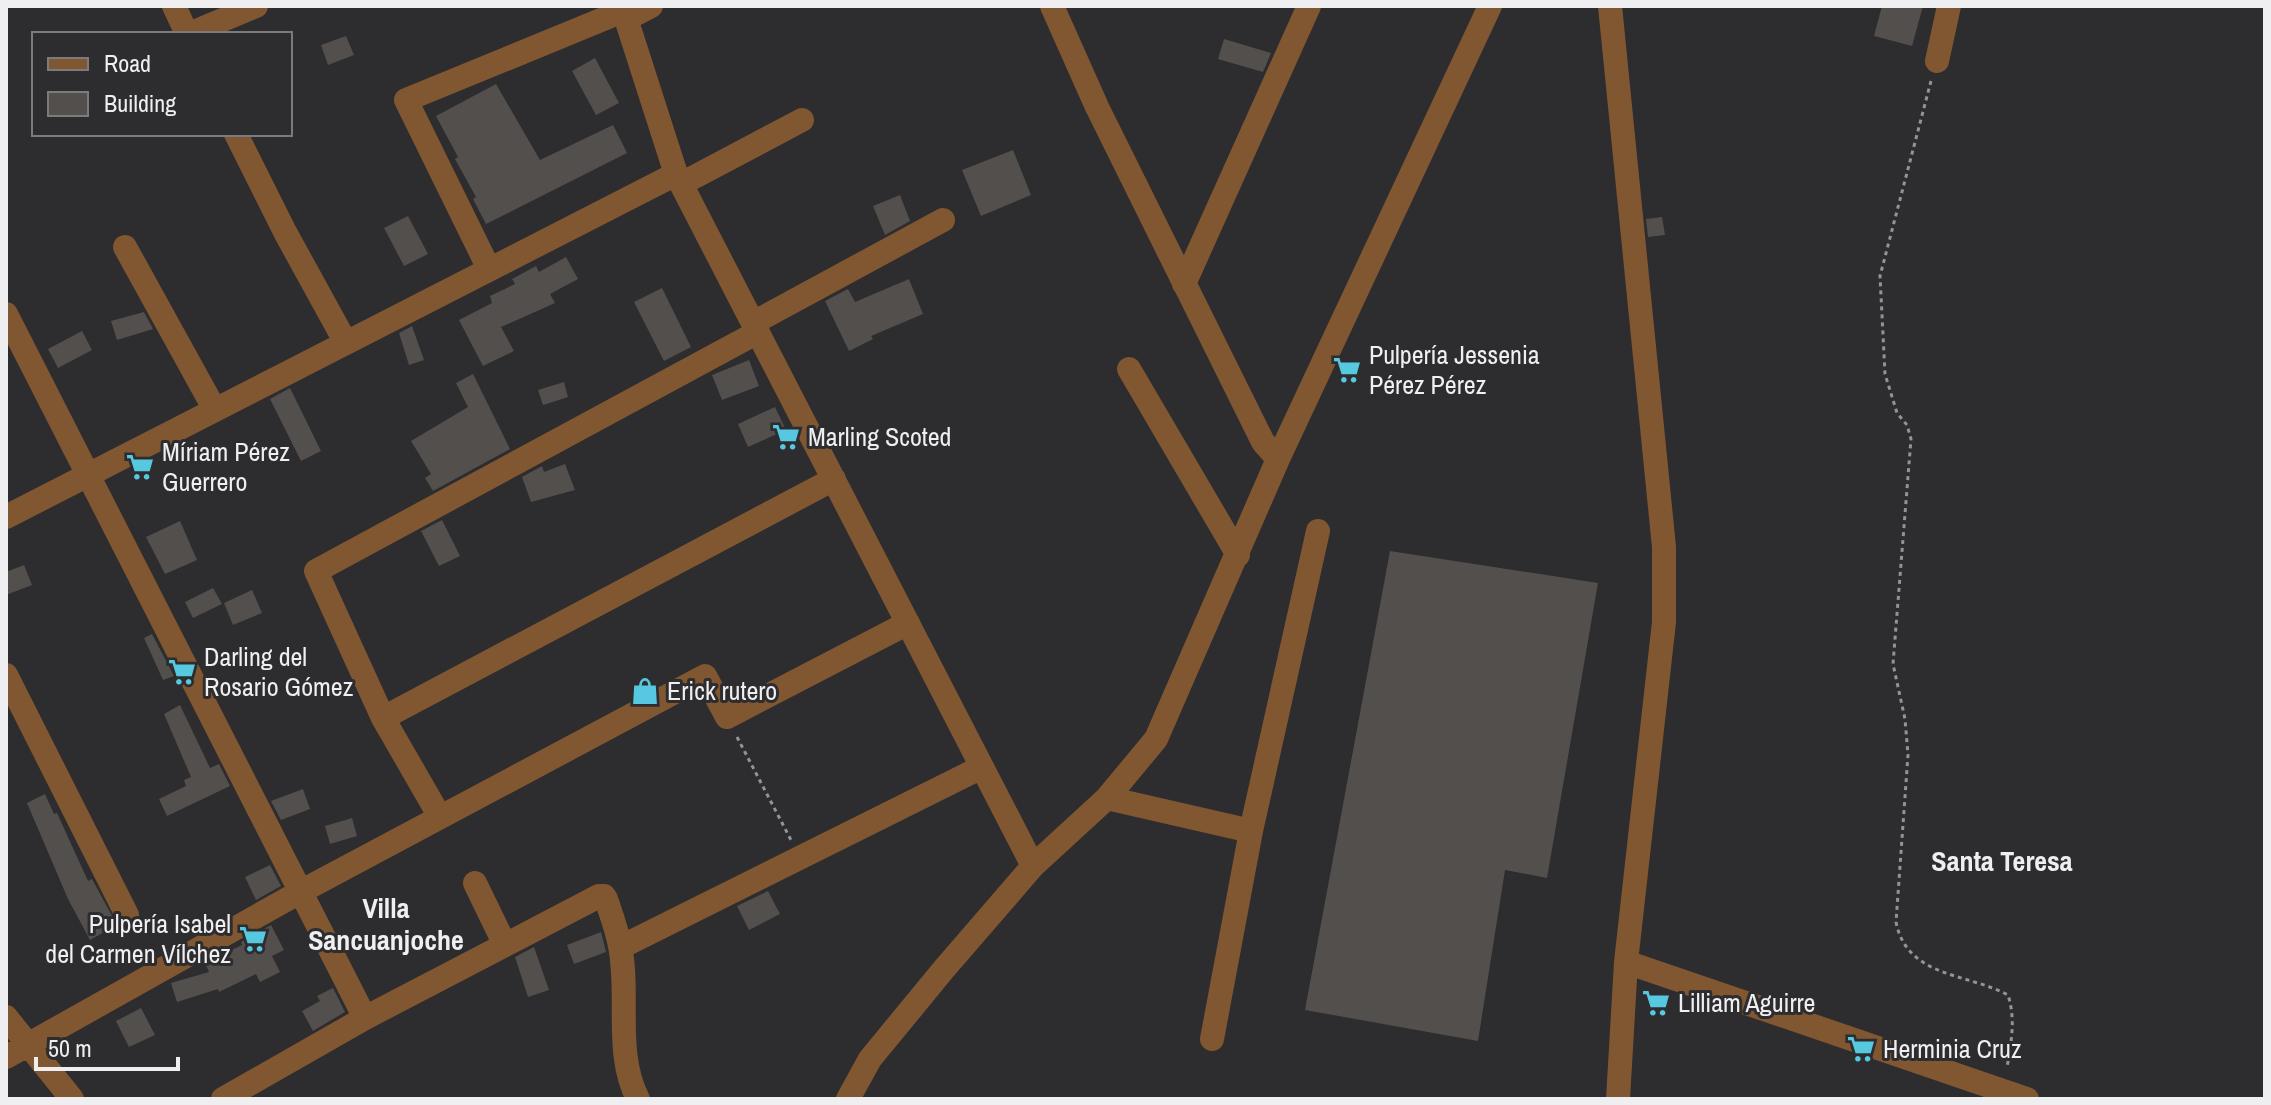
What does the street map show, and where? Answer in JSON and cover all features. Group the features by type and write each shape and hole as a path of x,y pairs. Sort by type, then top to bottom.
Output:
{"street":[{"path":"174,6 187,32"},
{"path":"193,32 256,6"},
{"path":"489,269 406,100 624,12 651,6"},
{"path":"1052,6 1097,107 1184,284 1263,442 1278,459"},
{"path":"1184,284 1309,6"},
{"path":"848,1099 870,1059 1033,866 1107,798 1156,739 1278,459 1490,6"},
{"path":"1610,6 1664,547 1664,622 1626,962 1618,1099"},
{"path":"1937,61 1949,6"},
{"path":"624,12 679,179 1033,866"},
{"path":"6,517 489,269 802,120"},
{"path":"237,136 346,343"},
{"path":"440,817 383,718 316,571 756,328 943,220"},
{"path":"125,247 215,410"},
{"path":"6,314 365,1018"},
{"path":"1129,369 1238,555"},
{"path":"383,718 834,479"},
{"path":"1212,1039 1251,831 1318,531"},
{"path":"6,1057 300,892 705,676 727,717 908,623"},
{"path":"6,675 127,915"},
{"path":"621,947 982,767"},
{"path":"1107,798 1251,831"},
{"path":"475,883 505,945"},
{"path":"223,1099 365,1018 604,896 621,947 624,1036 633,1089 638,1099"},
{"path":"1626,962 2002,1095 2027,1099"},
{"path":"6,1017 72,1099"}],"path":[{"path":"1937,61 1880,276 1885,374 1897,413 1907,425 1911,439 1893,664 1905,719 1908,755 1896,922 1899,937 1921,962 1936,971 2008,995 2014,1027 2002,1095"},
{"path":"727,717 800,857"}],"building":[{"path":"1882,6 1923,6 1912,46 1874,36"},
{"path":"346,36 354,55 328,65 321,45"},
{"path":"1224,39 1271,53 1263,72 1218,59"},
{"path":"595,58 619,103 596,115 572,71"},
{"path":"496,84 540,160 613,125 627,153 486,224 473,199 476,197 455,159 458,157 436,116"},
{"path":"1013,150 1031,195 981,216 962,170"},
{"path":"900,195 910,221 885,235 873,206"},
{"path":"408,216 428,254 404,266 384,228"},
{"path":"1662,217 1665,235 1648,237 1646,219"},
{"path":"566,257 578,279 550,294 555,303 501,327 514,351 483,366 459,320 492,303 490,296 515,284 512,279 536,266 539,272"},
{"path":"909,279 923,314 871,336 873,339 849,351 825,301 848,289 855,302"},
{"path":"662,288 691,347 664,361 634,302"},
{"path":"144,312 153,329 117,340 111,321"},
{"path":"412,326 424,360 409,365 399,333"},
{"path":"82,331 92,350 58,368 48,349"},
{"path":"749,360 759,386 722,400 712,375"},
{"path":"473,374 510,449 433,491 425,478 431,474 411,441 468,407 456,383"},
{"path":"564,382 568,397 543,405 538,390"},
{"path":"290,388 321,451 301,461 270,399"},
{"path":"775,407 786,430 748,447 738,424"},
{"path":"565,464 575,490 531,502 522,477 542,466 544,472"},
{"path":"442,520 460,556 439,566 421,531"},
{"path":"180,521 197,560 165,574 146,537"},
{"path":"1390,551 1598,583 1547,878 1505,870 1478,1041 1305,1010"},
{"path":"24,565 32,585 6,595 6,572"},
{"path":"213,588 222,604 193,618 185,602"},
{"path":"252,590 262,613 233,625 224,603"},
{"path":"152,634 174,676 163,680 144,638"},
{"path":"180,705 210,768 219,764 230,786 167,816 159,799 186,786 184,780 191,777 164,714"},
{"path":"303,789 310,809 281,820 271,801"},
{"path":"45,794 88,881 92,879 117,925 90,940 68,899 27,803"},
{"path":"352,818 357,836 330,844 325,826"},
{"path":"270,865 281,886 256,900 245,877"},
{"path":"768,891 780,914 749,930 737,906"},
{"path":"271,925 284,950 272,956 280,972 260,982 256,974 219,992 218,989 177,1002 171,983 209,972 205,963 242,945 241,942"},
{"path":"601,932 606,952 574,964 567,945"},
{"path":"534,947 549,990 528,997 515,957"},
{"path":"333,988 345,1012 313,1031 302,1011 320,1001 317,996"},
{"path":"141,1008 155,1035 129,1047 116,1021"},
{"path":"67,1040 70,1045 56,1055 51,1049"}],"place":[{"name":"Pulpería Jessenia Pérez Pérez","path":"1347,370"},
{"name":"Marling Scoted","path":"786,437"},
{"name":"Míriam Pérez Guerrero","path":"140,467"},
{"name":"Darling del Rosario Gómez","path":"182,672"},
{"name":"Erick rutero","path":"645,691"},
{"name":"Pulpería Isabel del Carmen Vílchez","path":"253,939"},
{"name":"Lilliam Aguirre","path":"1656,1003"},
{"name":"Herminia Cruz","path":"1861,1049"}],"district":[{"name":"Santa Teresa","path":"2002,861"},
{"name":"Villa Sancuanjoche","path":"386,924"}]}
